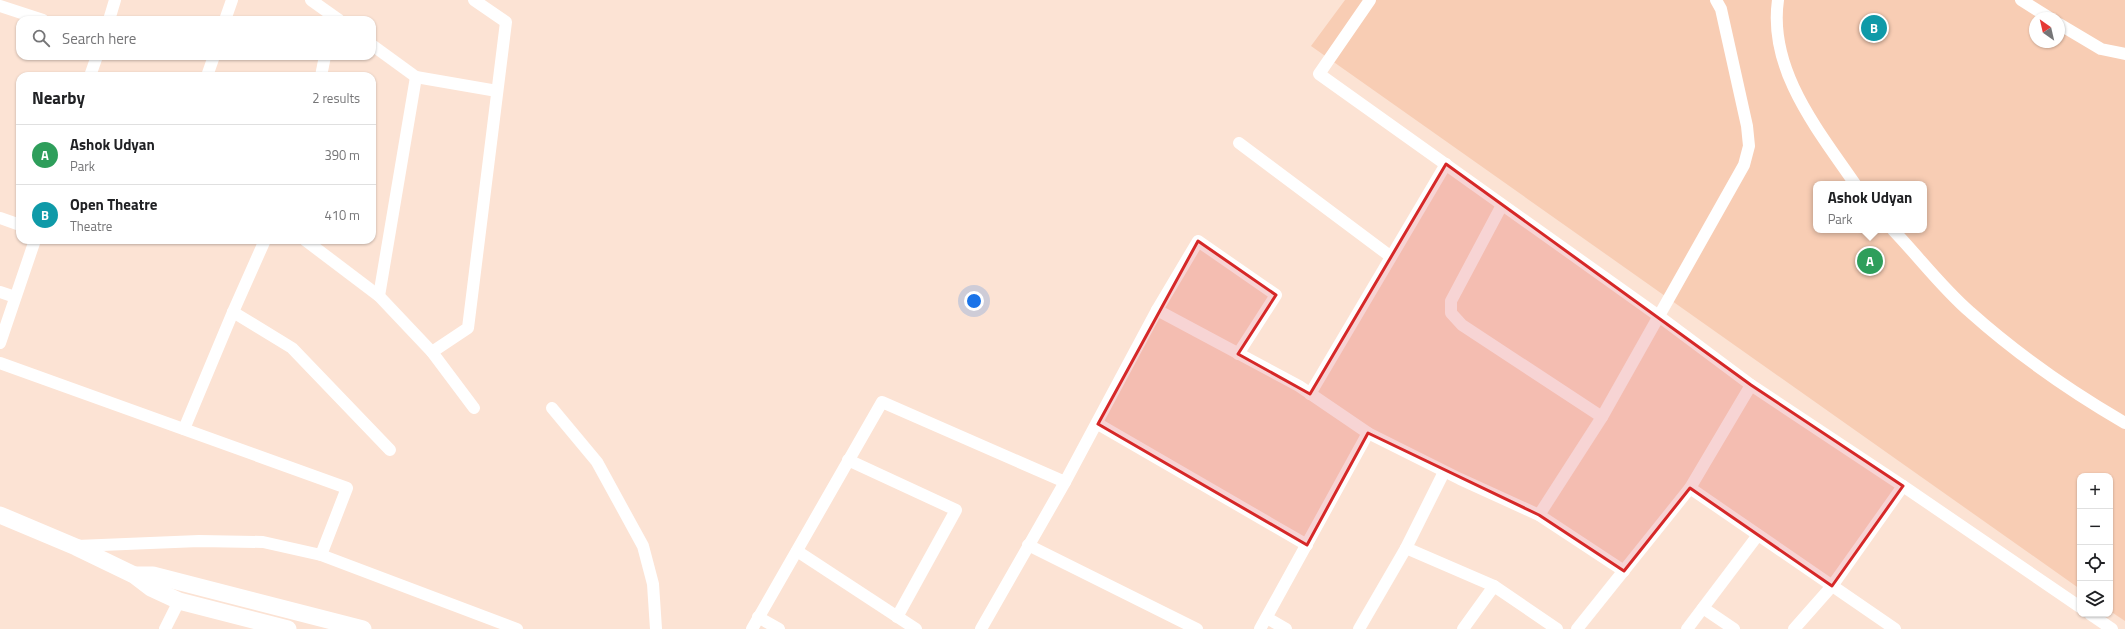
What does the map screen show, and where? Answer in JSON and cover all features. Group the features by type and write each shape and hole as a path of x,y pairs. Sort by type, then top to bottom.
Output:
{"main road":[{"path":"0,515 76,546 134,575 150,588 179,601 288,629"},
{"path":"134,575 153,575 362,629"}],"street":[{"path":"110,16 116,0"},
{"path":"226,16 232,0"},
{"path":"312,0 332,16"},
{"path":"432,352 468,328 506,22 474,0"},
{"path":"1370,0 1318,74 1660,317 1751,385 1903,486 2077,605"},
{"path":"1539,515 1602,417 1660,317 1744,165 1749,146 1747,126 1721,9 1716,0"},
{"path":"1778,0 1778,32 1787,73 1806,111 1853,181"},
{"path":"2021,0 2040,12"},
{"path":"0,6 31,16"},
{"path":"2065,28 2101,49 2125,54"},
{"path":"376,48 416,77 497,91"},
{"path":"91,72 96,60"},
{"path":"208,72 213,60"},
{"path":"322,72 324,60"},
{"path":"379,296 416,77"},
{"path":"1239,143 1390,256"},
{"path":"1310,394 1390,256 1446,164"},
{"path":"1502,205 1451,301 1451,313 1462,325 1602,417"},
{"path":"0,218 16,223"},
{"path":"1896,233 1969,312 2033,363 2088,401 2125,423"},
{"path":"981,629 1098,424 1157,310 1198,241 1276,295 1238,354"},
{"path":"0,343 34,244"},
{"path":"184,429 263,244"},
{"path":"310,244 379,296 432,352 474,408"},
{"path":"0,292 15,298"},
{"path":"1157,310 1310,394 1368,433 1444,472 1539,515 1624,571"},
{"path":"233,312 292,348 390,450"},
{"path":"0,363 347,488 321,555"},
{"path":"1577,629 1690,488 1751,385"},
{"path":"752,629 882,402 1065,482"},
{"path":"552,408 597,462 643,546 653,584 656,629"},
{"path":"1098,424 1307,545"},
{"path":"1260,629 1368,433"},
{"path":"848,460 956,510 897,617"},
{"path":"1359,629 1406,548 1444,472"},
{"path":"1794,629 1832,586 1903,486"},
{"path":"1690,488 1895,629"},
{"path":"1687,629 1758,535"},
{"path":"76,546 199,541 255,542 321,555 517,629"},
{"path":"1028,545 1178,625 1197,629"},
{"path":"1406,548 1494,586 1557,629"},
{"path":"797,551 916,629"},
{"path":"1462,629 1494,586"},
{"path":"165,629 179,601"},
{"path":"1703,608 1734,629"},
{"path":"758,617 779,629"},
{"path":"2094,617 2112,629"},
{"path":"1267,618 1286,629"}],"highlighted area":[{"path":"1446,164 1751,385 1903,486 1832,586 1690,488 1624,571 1539,515 1368,433 1307,545 1098,424 1198,241 1276,295 1238,354 1310,394"}],"shaded area":[{"path":"1345,0 2125,0 2125,621 2113,613 2113,473 2077,473 2077,587 1311,46"}],"place":[{"name":"Open Theatre","path":"1874,28"},
{"name":"Ashok Udyan","path":"1870,261"}]}
